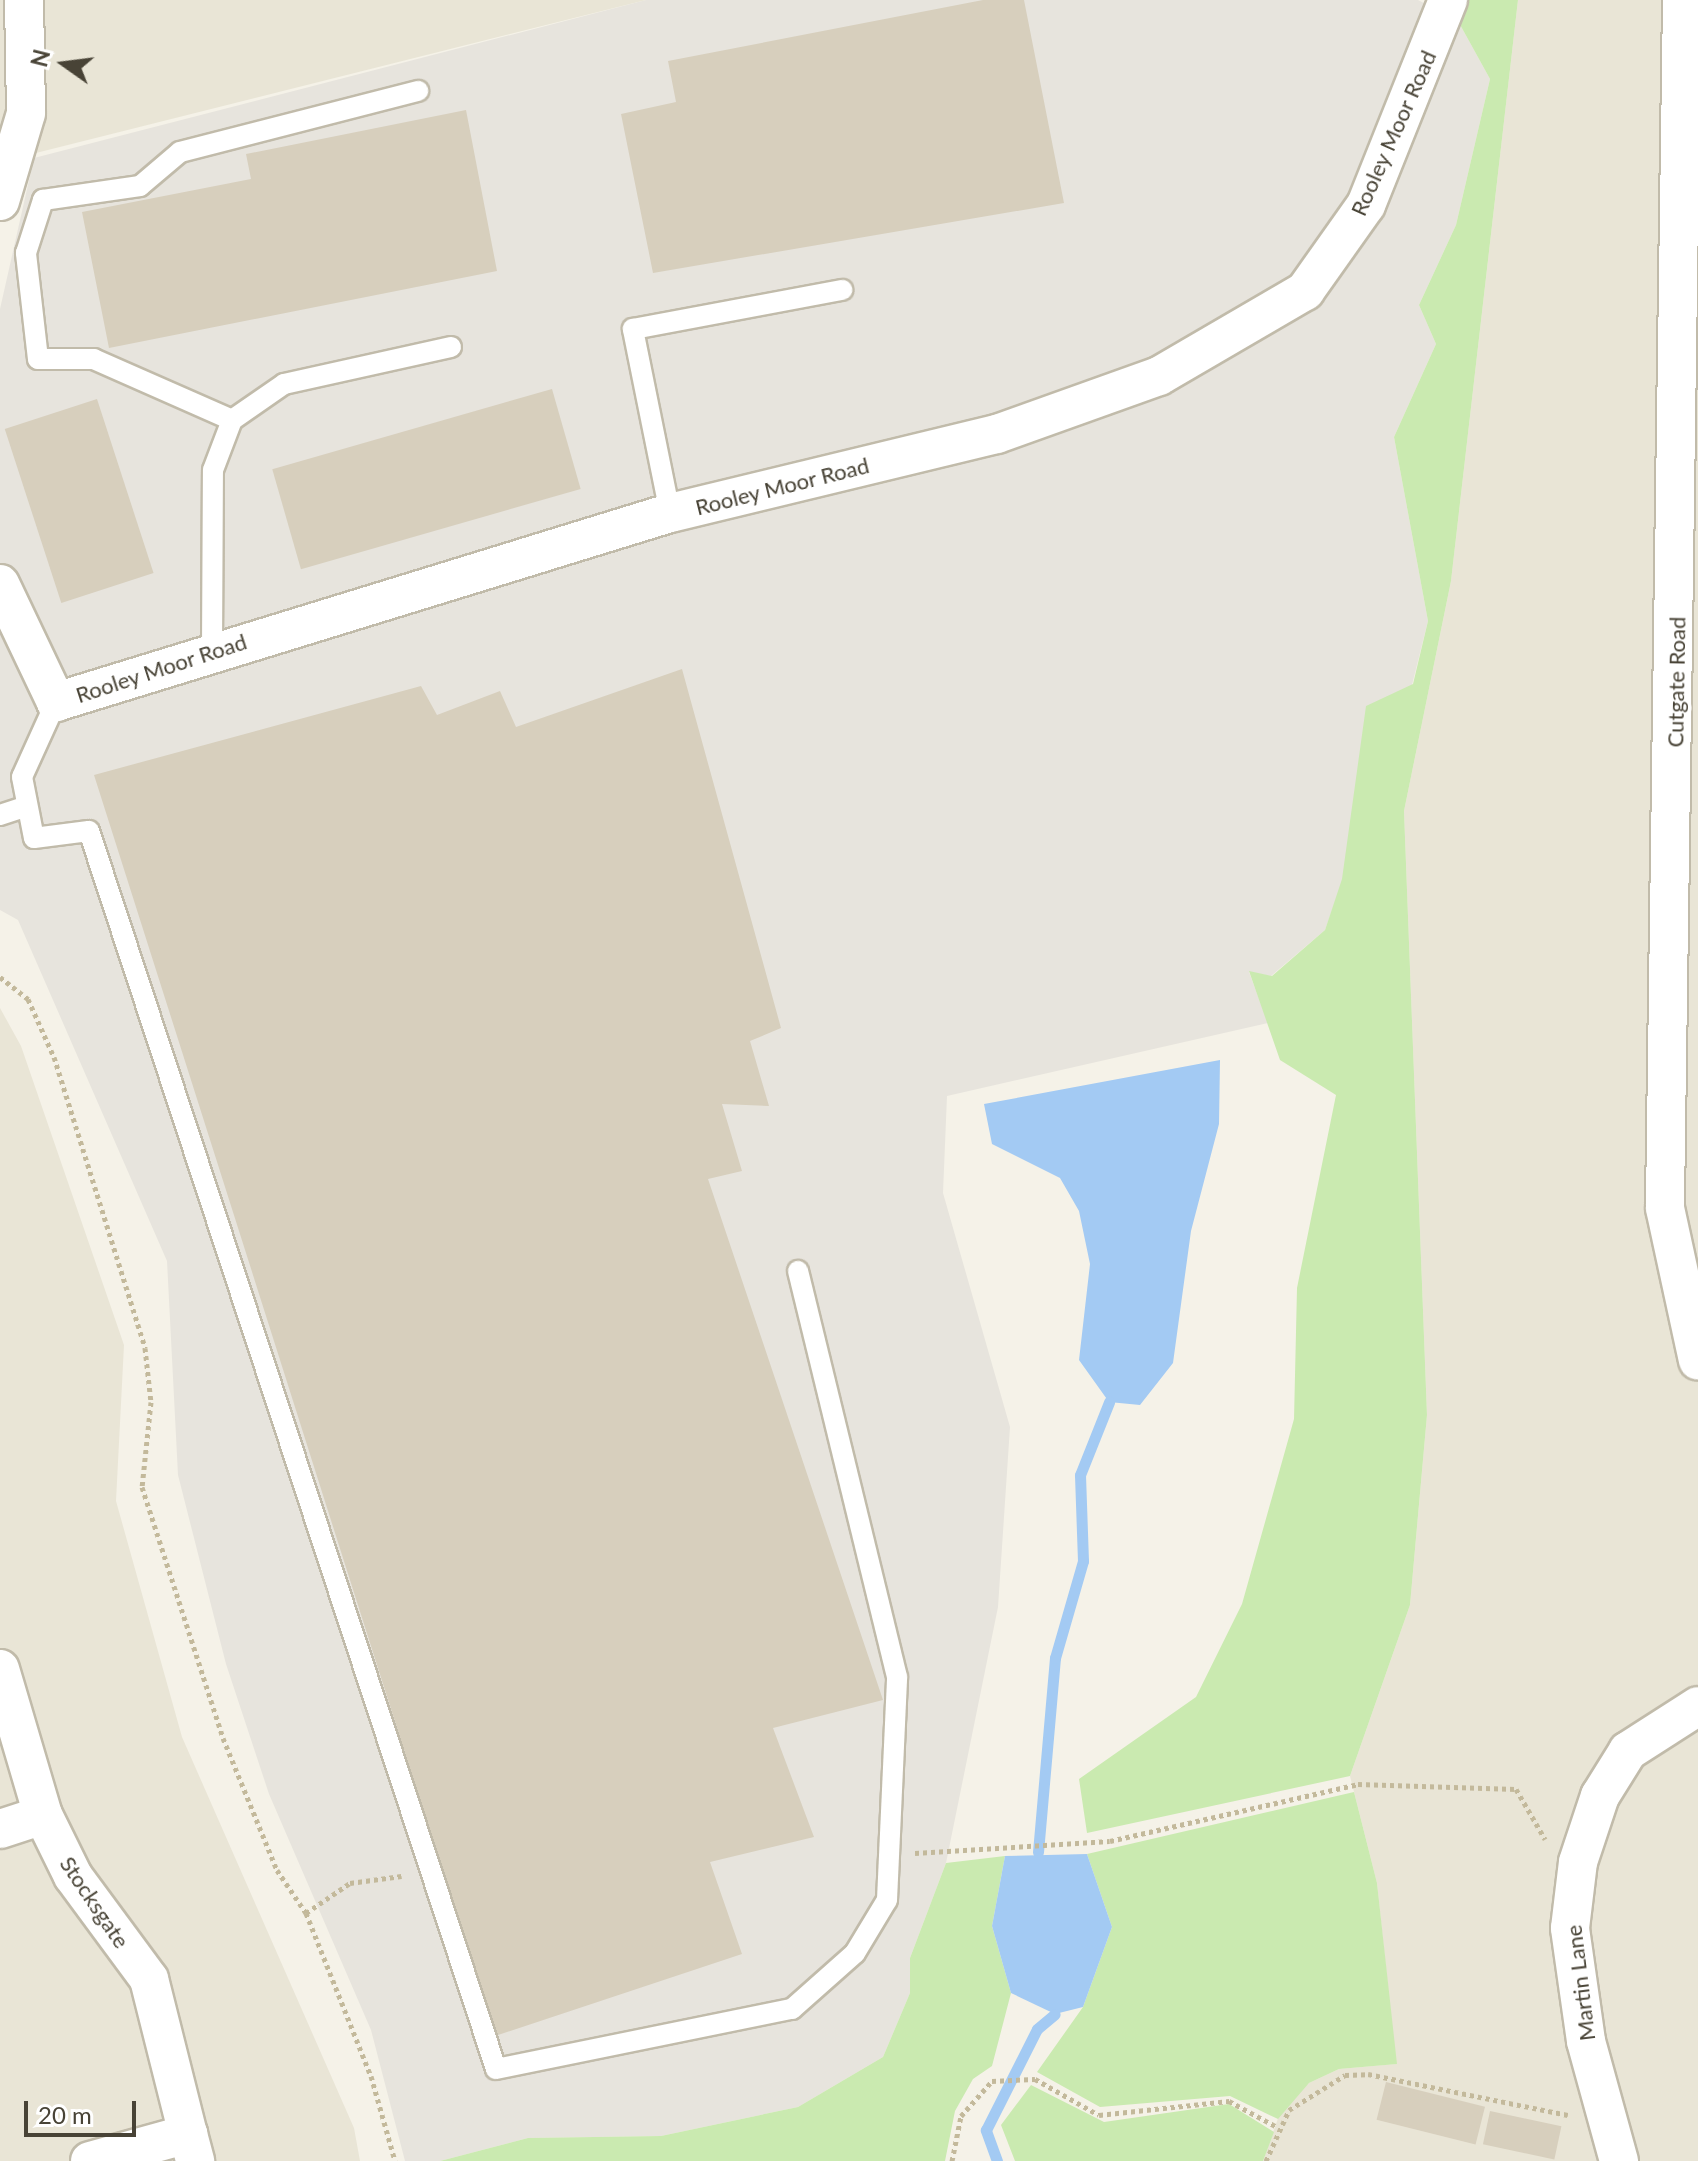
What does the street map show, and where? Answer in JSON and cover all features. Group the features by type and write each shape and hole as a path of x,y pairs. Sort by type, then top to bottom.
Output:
{"street":[{"path":"0,201 26,113 24,0"},
{"name":"Rooley Moor Road","path":"0,584 56,702 212,650 670,513 997,434 1159,376 1305,291 1366,205 1448,0"},
{"name":"Cutgate Road","path":"1682,0 1665,1208 1698,1360"},
{"name":"Stocksgate","path":"0,1669 43,1815 73,1876 149,1979 192,2147"},
{"name":"Martin Lane","path":"1619,2161 1586,2041 1570,1928 1578,1862 1600,1796 1628,1751 1698,1706"},
{"path":"0,1829 43,1815"},
{"path":"90,2161 192,2147"}],"lane":[{"path":"232,420 94,359 38,359 26,253 43,200 140,186 180,152 418,91"},
{"path":"670,513 633,329 842,290"},
{"path":"212,650 213,470 232,420 284,384 451,347"},
{"path":"56,702 22,777 34,838 89,831 427,1872 496,2069 792,2009 855,1953 887,1900 897,1677 798,1271"},
{"path":"0,815 27,806"}],"path":[{"path":"0,977 28,999 54,1057 145,1348 151,1402 142,1487 223,1738 277,1870 306,1913 371,2076 395,2161"},
{"path":"888,1855 1110,1841 1358,1784 1516,1789 1556,1859 1578,1862"},
{"path":"306,1913 350,1883 427,1872"},
{"path":"1266,2161 1277,2127 1321,2084 1368,2074 1608,2123"},
{"path":"952,2161 961,2116 992,2081 1035,2079 1099,2115 1229,2101 1277,2127"}],"shaded area":[{"path":"0,0 646,0 0,162"},
{"path":"646,0 1418,0 1458,21 1490,79 1456,225 1419,305 1436,344 1394,437 1428,621 1412,685 1325,930 1271,976 1249,972 1268,1023 947,1096 943,1193 1010,1427 998,1607 946,1863 910,1958 910,1993 883,2057 798,2107 661,2136 528,2138 440,2161 405,2161 371,2030 269,1794 226,1664 178,1475 167,1261 18,920 0,910 0,309 34,158"},
{"path":"1518,0 1698,0 1698,2161 1263,2161 1282,2107 1309,2083 1339,2069 1396,2064 1377,1883 1350,1776 1410,1605 1427,1415 1404,811 1451,581"},
{"path":"0,1008 21,1046 124,1345 116,1501 182,1737 354,2128 360,2161 0,2161"}],"green space":[{"path":"1467,0 1518,0 1451,581 1404,811 1427,1415 1410,1605 1350,1776 1087,1833 1079,1779 1196,1697 1242,1604 1294,1419 1297,1288 1336,1095 1280,1060 1249,971 1272,976 1325,930 1342,879 1366,706 1413,684 1428,621 1394,437 1436,344 1419,305 1456,225 1490,79 1458,21"},
{"path":"1354,1792 1377,1883 1397,2064 1339,2069 1309,2083 1278,2119 1230,2096 1100,2107 1037,2072 1083,2007 1112,1927 1087,1854"},
{"path":"1005,1856 992,1926 1011,1993 992,2066 973,2079 955,2111 945,2161 440,2161 528,2138 661,2136 798,2107 883,2057 910,1993 910,1958 946,1863"},
{"path":"1031,2085 1104,2122 1229,2104 1274,2132 1263,2161 1015,2161 1001,2125"}],"water":[{"path":"1220,1060 1219,1124 1191,1231 1173,1363 1140,1405 1109,1402 1079,1360 1090,1264 1079,1211 1060,1178 992,1144 984,1104"},
{"path":"1087,1854 1112,1927 1083,2007 1055,2014 1011,1993 992,1926 1005,1856"}],"building":[{"path":"983,0 1024,0 1064,203 653,273 621,114 676,102 668,61"},
{"path":"466,110 497,271 109,348 82,212 251,179 246,154"},
{"path":"552,389 581,489 301,569 272,469"},
{"path":"97,399 154,573 61,603 5,429"},
{"path":"682,669 781,1028 750,1041 769,1106 722,1104 742,1171 708,1179 883,1700 773,1728 814,1837 710,1862 742,1954 495,2036 94,775 421,686 437,715 500,691 516,727"},
{"path":"1386,2082 1485,2107 1476,2145 1377,2120"},
{"path":"1490,2111 1561,2126 1554,2159 1483,2144"}],"waterway":[{"path":"1038,1852 1055,1658 1083,1561 1080,1475 1109,1402"},
{"path":"997,2161 986,2130 1037,2029 1055,2014"}]}
